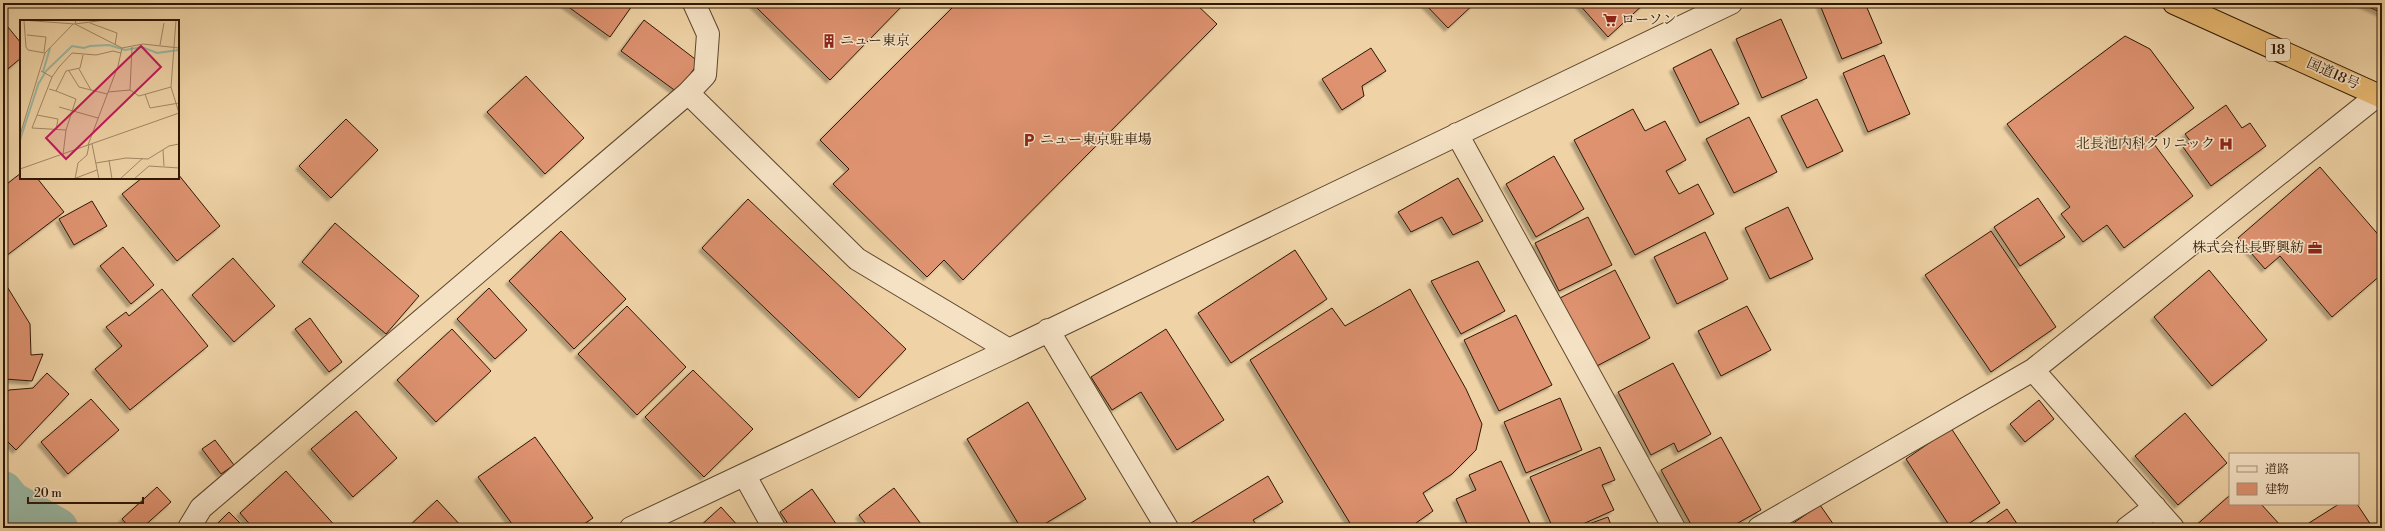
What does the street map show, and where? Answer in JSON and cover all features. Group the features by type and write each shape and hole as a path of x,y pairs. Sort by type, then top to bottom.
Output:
{"highway":[{"name":"国道18号","path":"2174,3 2380,96"}],"street":[{"path":"189,528 202,508 688,93 705,75 708,34 694,3"},
{"path":"631,528 745,476 1009,350 1731,3"},
{"path":"688,93 857,259 1009,350"},
{"path":"1759,528 2033,370 2380,96"},
{"path":"1457,134 1674,528"},
{"path":"1048,330 1167,528"},
{"path":"2033,370 2173,528"},
{"path":"745,476 774,528"},
{"path":"2127,528 2154,507"}],"building":[{"path":"563,3 634,3 610,37"},
{"name":"ニュー東京","path":"752,3 905,3 830,80"},
{"path":"957,3 1195,3 1217,24 963,280 944,260 927,277 833,184 849,169 820,140"},
{"path":"1424,3 1475,3 1448,28"},
{"name":"ローソン","path":"1578,3 1645,3 1608,37"},
{"path":"1826,3 1865,3 1882,43 1842,59 1820,5"},
{"path":"2360,3 2382,3 2382,13"},
{"path":"1781,19 1807,78 1762,98 1736,39"},
{"path":"644,20 699,62 677,92 621,51"},
{"path":"3,21 20,42 20,59 3,73"},
{"path":"2125,36 2150,49 2194,108 2151,140 2193,196 2124,248 2107,225 2083,242 2061,214 2070,207 2007,124"},
{"path":"1371,48 1386,71 1362,86 1364,96 1342,110 1322,79"},
{"path":"1711,49 1739,104 1700,123 1673,68"},
{"path":"1884,55 1910,114 1868,132 1843,73"},
{"path":"526,76 584,138 545,174 487,112"},
{"path":"1817,99 1843,151 1807,168 1781,116"},
{"name":"北長池内科クリニック","path":"2226,105 2242,128 2250,123 2266,146 2211,186 2183,147 2191,142 2185,134"},
{"path":"1633,109 1645,131 1665,121 1686,160 1666,171 1679,194 1698,184 1714,214 1635,255 1574,140"},
{"path":"1749,117 1777,172 1734,193 1706,139"},
{"path":"346,119 378,150 331,198 299,166"},
{"path":"1554,156 1584,209 1536,237 1506,184"},
{"name":"株式会社長野興紡","path":"2320,167 2382,239 2382,274 2332,317 2280,256 2265,269 2238,238"},
{"path":"20,174 20,179 38,179 64,212 6,256 3,249 3,187"},
{"path":"179,175 220,226 177,261 122,194 141,179 179,179"},
{"path":"1458,178 1483,221 1453,235 1442,217 1411,232 1398,212"},
{"path":"2038,198 2065,237 2020,266 1994,227"},
{"path":"748,199 906,349 859,398 702,248"},
{"path":"92,201 107,226 74,245 59,219"},
{"path":"1788,207 1813,259 1770,279 1745,228"},
{"path":"1588,217 1612,265 1559,291 1535,243"},
{"path":"335,223 419,296 386,334 302,262"},
{"path":"561,231 626,299 574,349 509,281"},
{"path":"1991,231 2056,327 1991,372 1925,275"},
{"path":"1705,232 1728,279 1677,304 1654,257"},
{"path":"123,247 154,285 131,304 100,266"},
{"path":"1295,250 1327,299 1231,363 1198,313"},
{"path":"233,258 275,306 234,342 192,295"},
{"path":"1478,261 1505,311 1461,334 1431,281"},
{"path":"1615,270 1650,338 1595,367 1560,298"},
{"path":"2209,270 2267,340 2212,386 2154,317"},
{"path":"3,280 30,324 31,355 43,354 32,381 5,379 3,376"},
{"path":"489,288 527,330 495,359 457,319"},
{"path":"162,289 208,346 130,410 95,369 122,346 106,327 126,312 129,316"},
{"path":"1410,289 1466,389 1482,424 1476,450 1452,474 1423,493 1433,511 1416,523 1420,528 1353,528 1250,360 1332,308 1345,326"},
{"path":"627,306 686,367 637,415 578,354"},
{"path":"1747,306 1771,350 1721,376 1698,331"},
{"path":"1516,315 1552,385 1499,411 1464,340"},
{"path":"310,318 342,362 329,372 295,329"},
{"path":"452,329 491,371 436,422 397,380"},
{"path":"1166,329 1224,420 1177,450 1141,392 1112,410 1091,377"},
{"path":"1673,363 1711,434 1678,452 1674,443 1651,455 1618,392"},
{"path":"693,370 753,429 704,477 645,417"},
{"path":"47,373 69,394 16,450 3,437 3,396 9,390 33,388"},
{"path":"1560,398 1582,450 1526,473 1504,422"},
{"path":"91,399 119,430 68,474 41,442"},
{"path":"2039,400 2054,419 2025,442 2010,424"},
{"path":"1028,402 1086,499 1038,528 1021,528 967,439"},
{"path":"356,411 397,458 353,497 311,449"},
{"path":"2185,413 2227,463 2178,505 2135,456"},
{"path":"1951,428 2000,503 1962,528 1951,528 1906,459"},
{"path":"535,437 593,518 578,528 515,528 478,477"},
{"path":"1721,437 1761,510 1729,528 1693,528 1661,470"},
{"path":"215,440 234,465 221,474 202,449"},
{"path":"1600,447 1615,480 1602,485 1614,510 1574,528 1553,528 1530,477"},
{"path":"1501,461 1532,528 1469,528 1456,499 1476,490 1469,475"},
{"path":"286,471 337,528 253,528 240,513"},
{"path":"1268,476 1283,502 1253,520 1259,528 1194,528 1191,523"},
{"path":"157,487 171,502 142,528 130,528 122,519"},
{"path":"894,488 924,528 869,528 859,515"},
{"path":"812,489 839,528 791,528 780,512"},
{"path":"2229,496 2229,505 2262,505 2281,526 2279,528 2193,528"},
{"path":"437,500 463,528 407,528"},
{"path":"1820,505 1836,528 1786,528"},
{"path":"2337,505 2358,505 2373,528 2312,528 2309,523"},
{"path":"721,507 740,528 698,528"},
{"path":"2007,509 2020,528 1979,528"},
{"path":"229,512 245,528 213,528"},
{"path":"1608,517 1612,528 1578,528"}],"waterway":[{"path":"3,491 11,501 58,528"}],"place":[{"name":"ローソン","path":"1610,20"},
{"name":"ニュー東京","path":"829,41"},
{"name":"ニュー東京駐車場","path":"1029,140"},
{"name":"北長池内科クリニック","path":"2226,144"},
{"name":"株式会社長野興紡","path":"2315,248"}]}
